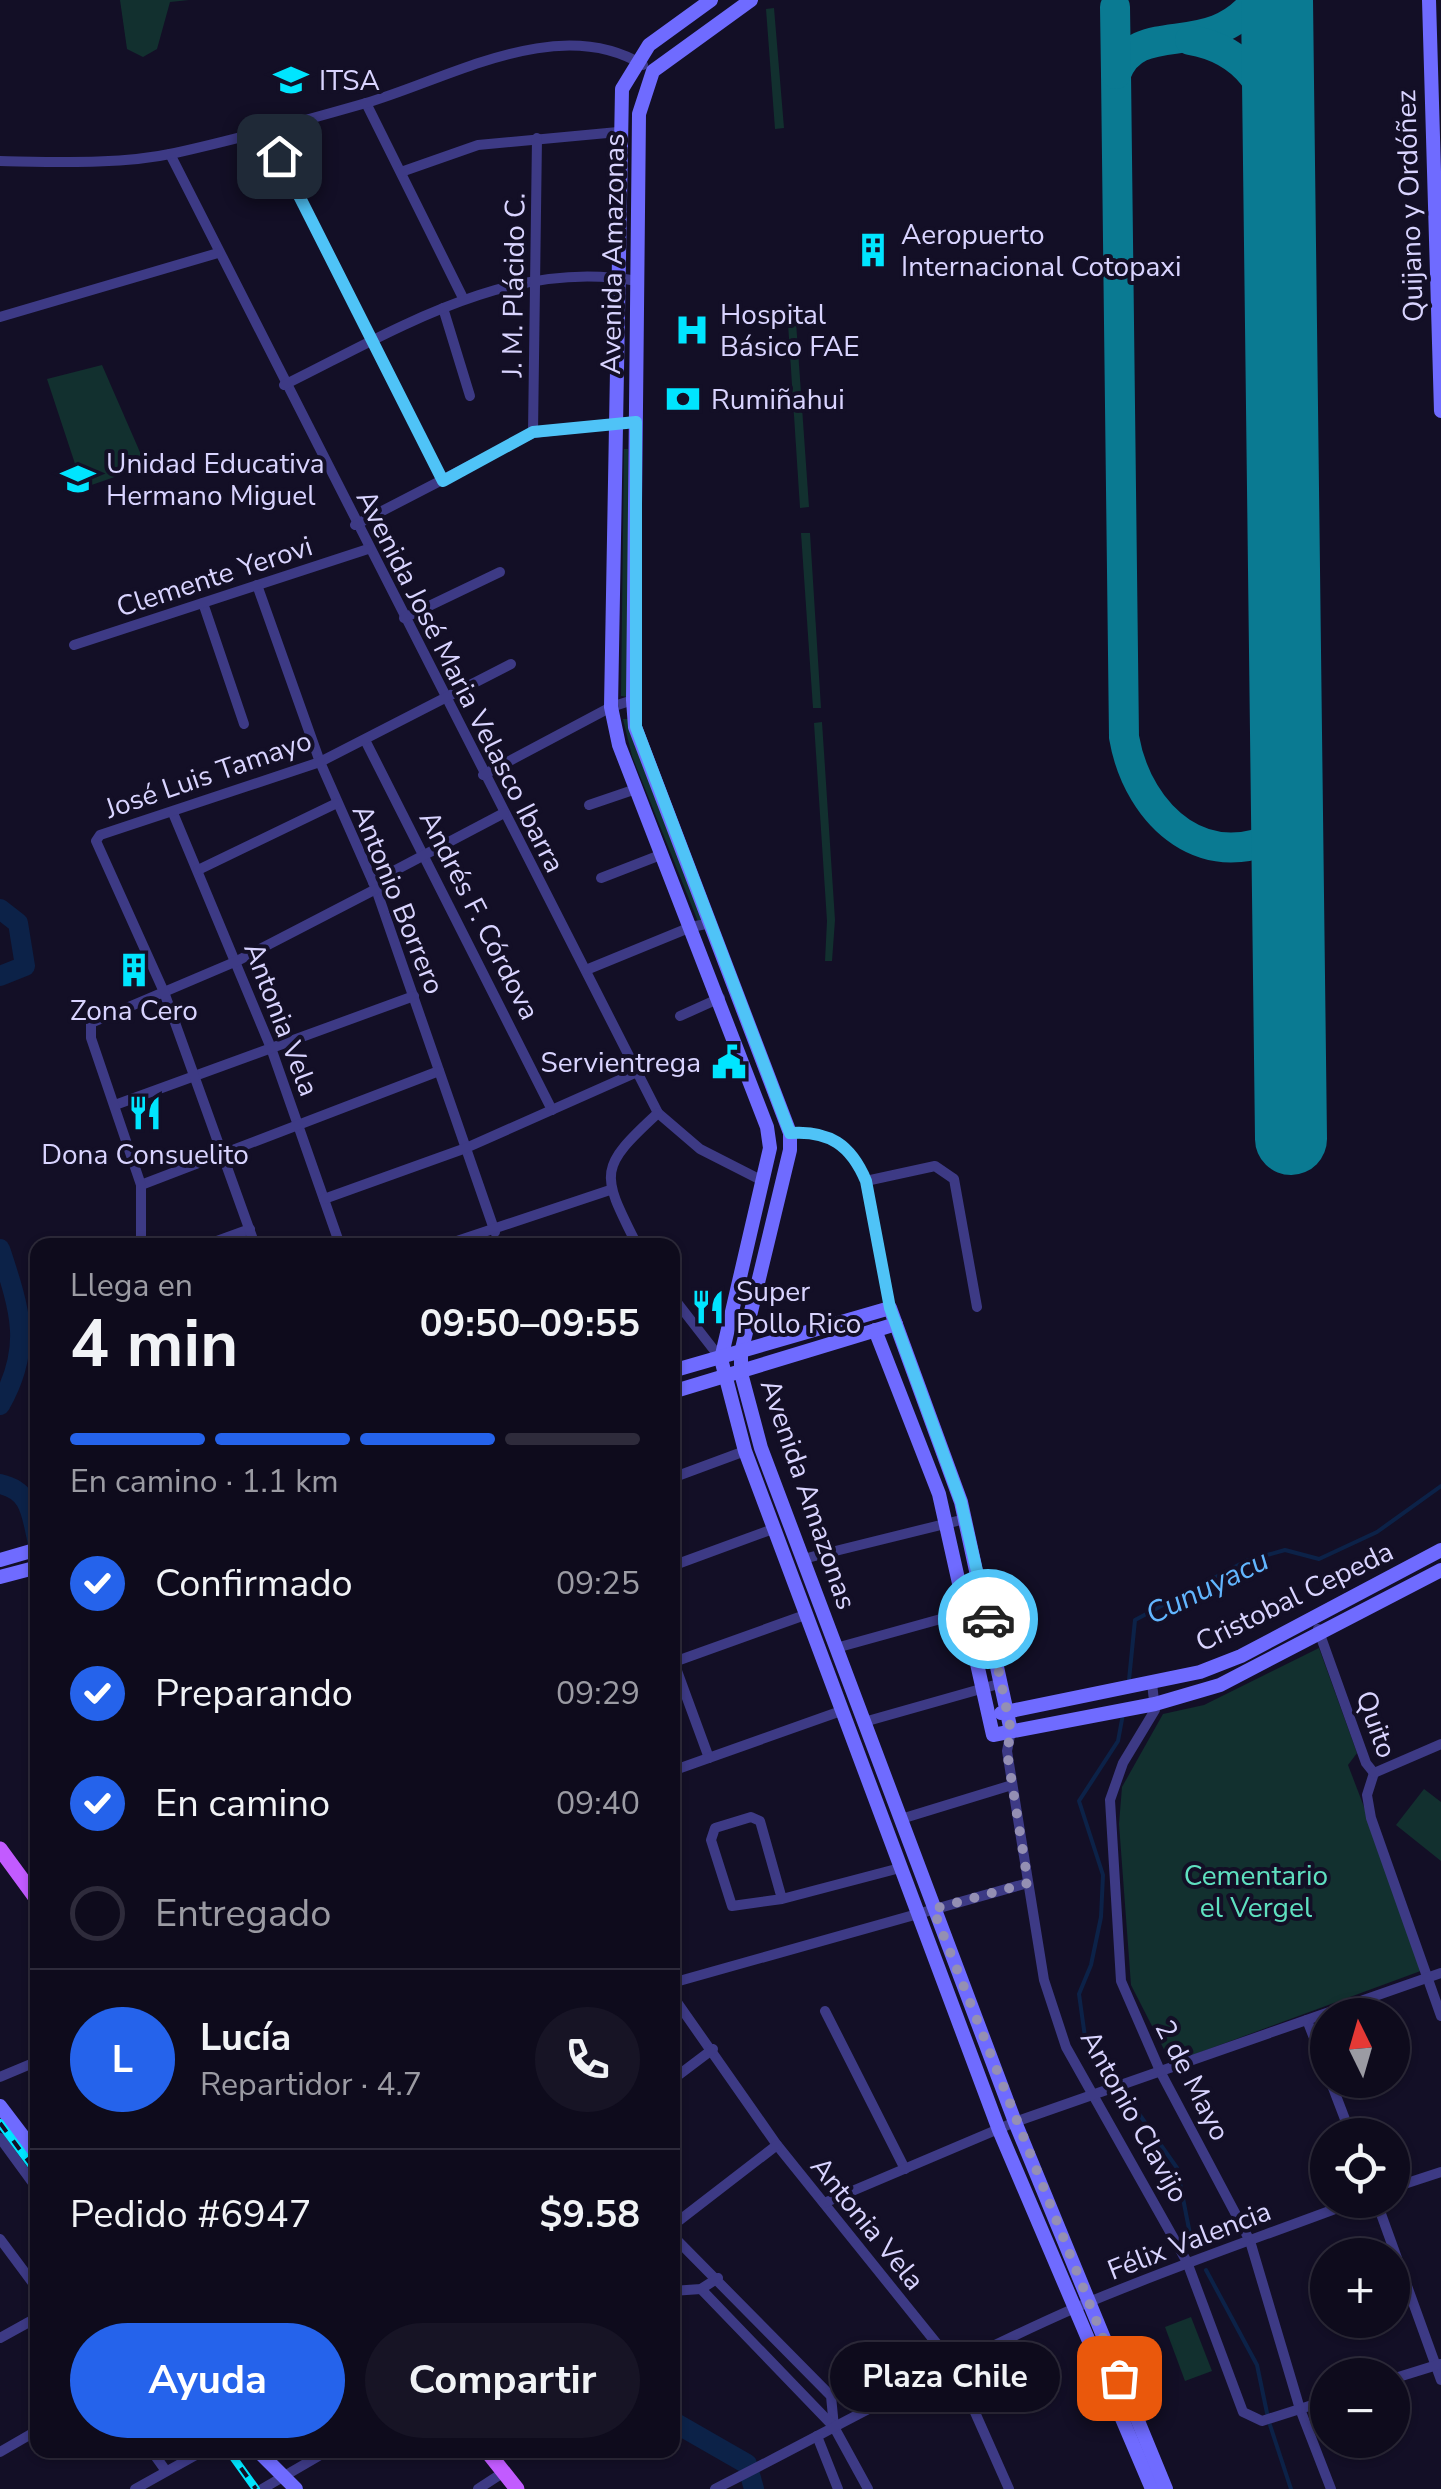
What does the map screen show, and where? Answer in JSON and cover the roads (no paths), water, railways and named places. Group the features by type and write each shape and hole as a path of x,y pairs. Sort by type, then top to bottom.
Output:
{"main road":[{"path":"636,61 710,0"},
{"name":"Quijano y Ordóñez","path":"1429,0 1441,411"},
{"path":"653,71 749,1"},
{"name":"Avenida Amazonas","path":"636,61 622,89 618,132 611,707 619,746 768,1127 770,1148 721,1360 744,1451 999,2130 1166,2489"},
{"name":"Avenida Amazonas","path":"653,71 639,114 633,700 636,727 790,1133 790,1150 741,1353 742,1373 761,1448 1015,2122 1080,2306 1152,2489"},
{"path":"680,1370 890,1308"},
{"name":"Antonio Clavijo","path":"890,1308 965,1519 1011,1731"},
{"path":"680,1390 896,1324"},
{"name":"Antonio Clavijo","path":"875,1330 945,1522 993,1734"},
{"name":"Cristobal Cepeda","path":"989,1716 1146,1684 1242,1656 1441,1550"},
{"path":"0,1560 30,1551"},
{"path":"0,1577 30,1569"},
{"name":"Cristobal Cepeda","path":"993,1734 1155,1704 1220,1686 1441,1570"},
{"path":"0,1849 30,1891"},
{"path":"0,2106 30,2145"},
{"path":"265,2458 296,2489"},
{"path":"492,2458 511,2481 528,2489"}],"street":[{"path":"0,161 170,154 366,103 519,50 570,47 636,61 653,71"},
{"path":"366,103 463,298"},
{"path":"266,130 443,481"},
{"path":"401,172 478,145 618,132"},
{"name":"J. M. Plácido C.","path":"533,432 538,138"},
{"name":"Avenida José Maria Velasco Ibarra","path":"170,154 444,700 658,1114 700,1149 763,1180"},
{"path":"0,317 218,253"},
{"path":"284,385 463,298 535,280 617,278 637,282"},
{"path":"442,308 470,396"},
{"path":"356,524 533,432 615,421 636,422"},
{"name":"Clemente Yerovi","path":"74,646 368,549"},
{"path":"404,618 500,572"},
{"name":"Antonio Borrero","path":"256,585 320,762 374,886 495,1232"},
{"path":"202,603 244,724"},
{"name":"José Luis Tamayo","path":"253,1238 164,992 96,840 100,835 320,762 511,664"},
{"path":"484,775 611,707 633,700"},
{"name":"Andrés F. Córdova","path":"365,740 426,854 552,1110"},
{"path":"589,805 636,789"},
{"path":"198,870 337,803"},
{"name":"Antonia Vela","path":"173,813 271,1048 338,1238"},
{"path":"141,1238 141,1185 89,1029 92,1023 236,960 504,813"},
{"path":"602,878 663,854"},
{"path":"586,970 710,923"},
{"path":"115,1105 414,996"},
{"path":"680,1016 720,998"},
{"path":"141,1185 439,1071"},
{"path":"324,1199 466,1148 635,1073"},
{"path":"634,1238 610,1190 618,1150 658,1114"},
{"name":"Antonio Clavijo","path":"790,1133 814,1131 840,1142 858,1161 866,1181 890,1308"},
{"path":"866,1181 935,1166 954,1180 977,1307"},
{"path":"472,1238 610,1190"},
{"path":"227,1238 250,1230"},
{"path":"680,1306 721,1360"},
{"path":"680,1475 744,1451"},
{"path":"802,1559 965,1519"},
{"path":"680,1563 774,1529"},
{"path":"836,1648 966,1612"},
{"path":"680,1658 805,1616"},
{"name":"Quito","path":"1314,1619 1366,1763 1374,1772 1367,1804 1441,2016"},
{"path":"680,1679 709,1758"},
{"path":"864,1722 1002,1682"},
{"path":"1146,1684 1155,1704"},
{"name":"2 de Mayo","path":"1155,1704 1117,1776 1110,1815 1117,1961 1161,2073 1250,2241 1300,2409 1331,2489"},
{"path":"680,1769 841,1711"},
{"name":"Antonio Clavijo","path":"1011,1731 1007,1752 1044,1980 1066,2047 1187,2262 1237,2404 1251,2418 1262,2421 1300,2409"},
{"name":"Antonio Clavijo","path":"993,1734 1007,1752"},
{"path":"1374,1772 1441,1744"},
{"path":"900,1819 1012,1785"},
{"path":"782,1899 760,1821 751,1817 716,1828 711,1840 732,1906 782,1899 900,1868"},
{"path":"680,1982 1028,1883"},
{"path":"824,2203 1015,2122 1441,1973"},
{"name":"Antonia Vela","path":"680,2006 777,2145 954,2365 1009,2489"},
{"path":"825,2011 905,2169"},
{"path":"1307,2020 1310,2028"},
{"path":"680,2074 713,2049"},
{"path":"0,2077 30,2064"},
{"path":"0,2138 30,2179"},
{"path":"680,2220 777,2145"},
{"path":"1410,2182 1441,2172"},
{"name":"Félix Valencia","path":"715,2489 954,2365 1080,2306 1187,2262 1311,2218"},
{"path":"1383,2218 1441,2380"},
{"path":"0,2239 30,2279"},
{"path":"680,2242 832,2396 839,2424 868,2489"},
{"path":"680,2290 701,2289 718,2278"},
{"path":"701,2289 839,2424"},
{"path":"0,2338 30,2321"},
{"path":"1410,2373 1438,2364"},
{"path":"1300,2409 1310,2406"},
{"path":"0,2452 30,2435"},
{"path":"817,2436 838,2489"},
{"path":"157,2458 166,2471"},
{"path":"135,2489 190,2458"},
{"path":"262,2489 316,2458"},
{"path":"478,2489 511,2481"}],"waterway":[{"path":"0,909 18,923 25,966 0,976"},
{"path":"0,1249 20,1328 17,1365 0,1405"},
{"path":"0,1484 18,1492 30,1512"},
{"name":"Cunuyacu","path":"1129,1680 1135,1620 1246,1561 1285,1550 1319,1559 1377,1532 1441,1486"},
{"name":"Cunuyacu","path":"1123,1714 1118,1741 1079,1801 1103,1875 1101,1917 1091,1965 1079,1994 1085,2037 1177,2168 1190,2234"},
{"name":"Cunuyacu","path":"1206,2270 1257,2365 1267,2413"},
{"name":"Cunuyacu","path":"1270,2425 1291,2489"},
{"path":"680,2426 747,2464 754,2489"}],"railway":[{"path":"0,2123 30,2163"},
{"path":"234,2458 256,2489"}],"place":[{"name":"ITSA","path":"291,80"},
{"name":"Aeropuerto Internacional Cotopaxi","path":"873,250"},
{"name":"Hospital Básico FAE","path":"692,330"},
{"name":"Rumiñahui","path":"683,399"},
{"name":"Unidad Educativa Hermano Miguel","path":"78,479"},
{"name":"Zona Cero","path":"134,970"},
{"name":"Servientrega","path":"729,1062"},
{"name":"Dona Consuelito","path":"145,1113"},
{"name":"Super Pollo Rico","path":"708,1307"},
{"name":"Plaza Chile","path":"1119,2378"}],"park label":[{"name":"Cementario el Vergel","path":"1256,1891"}]}
